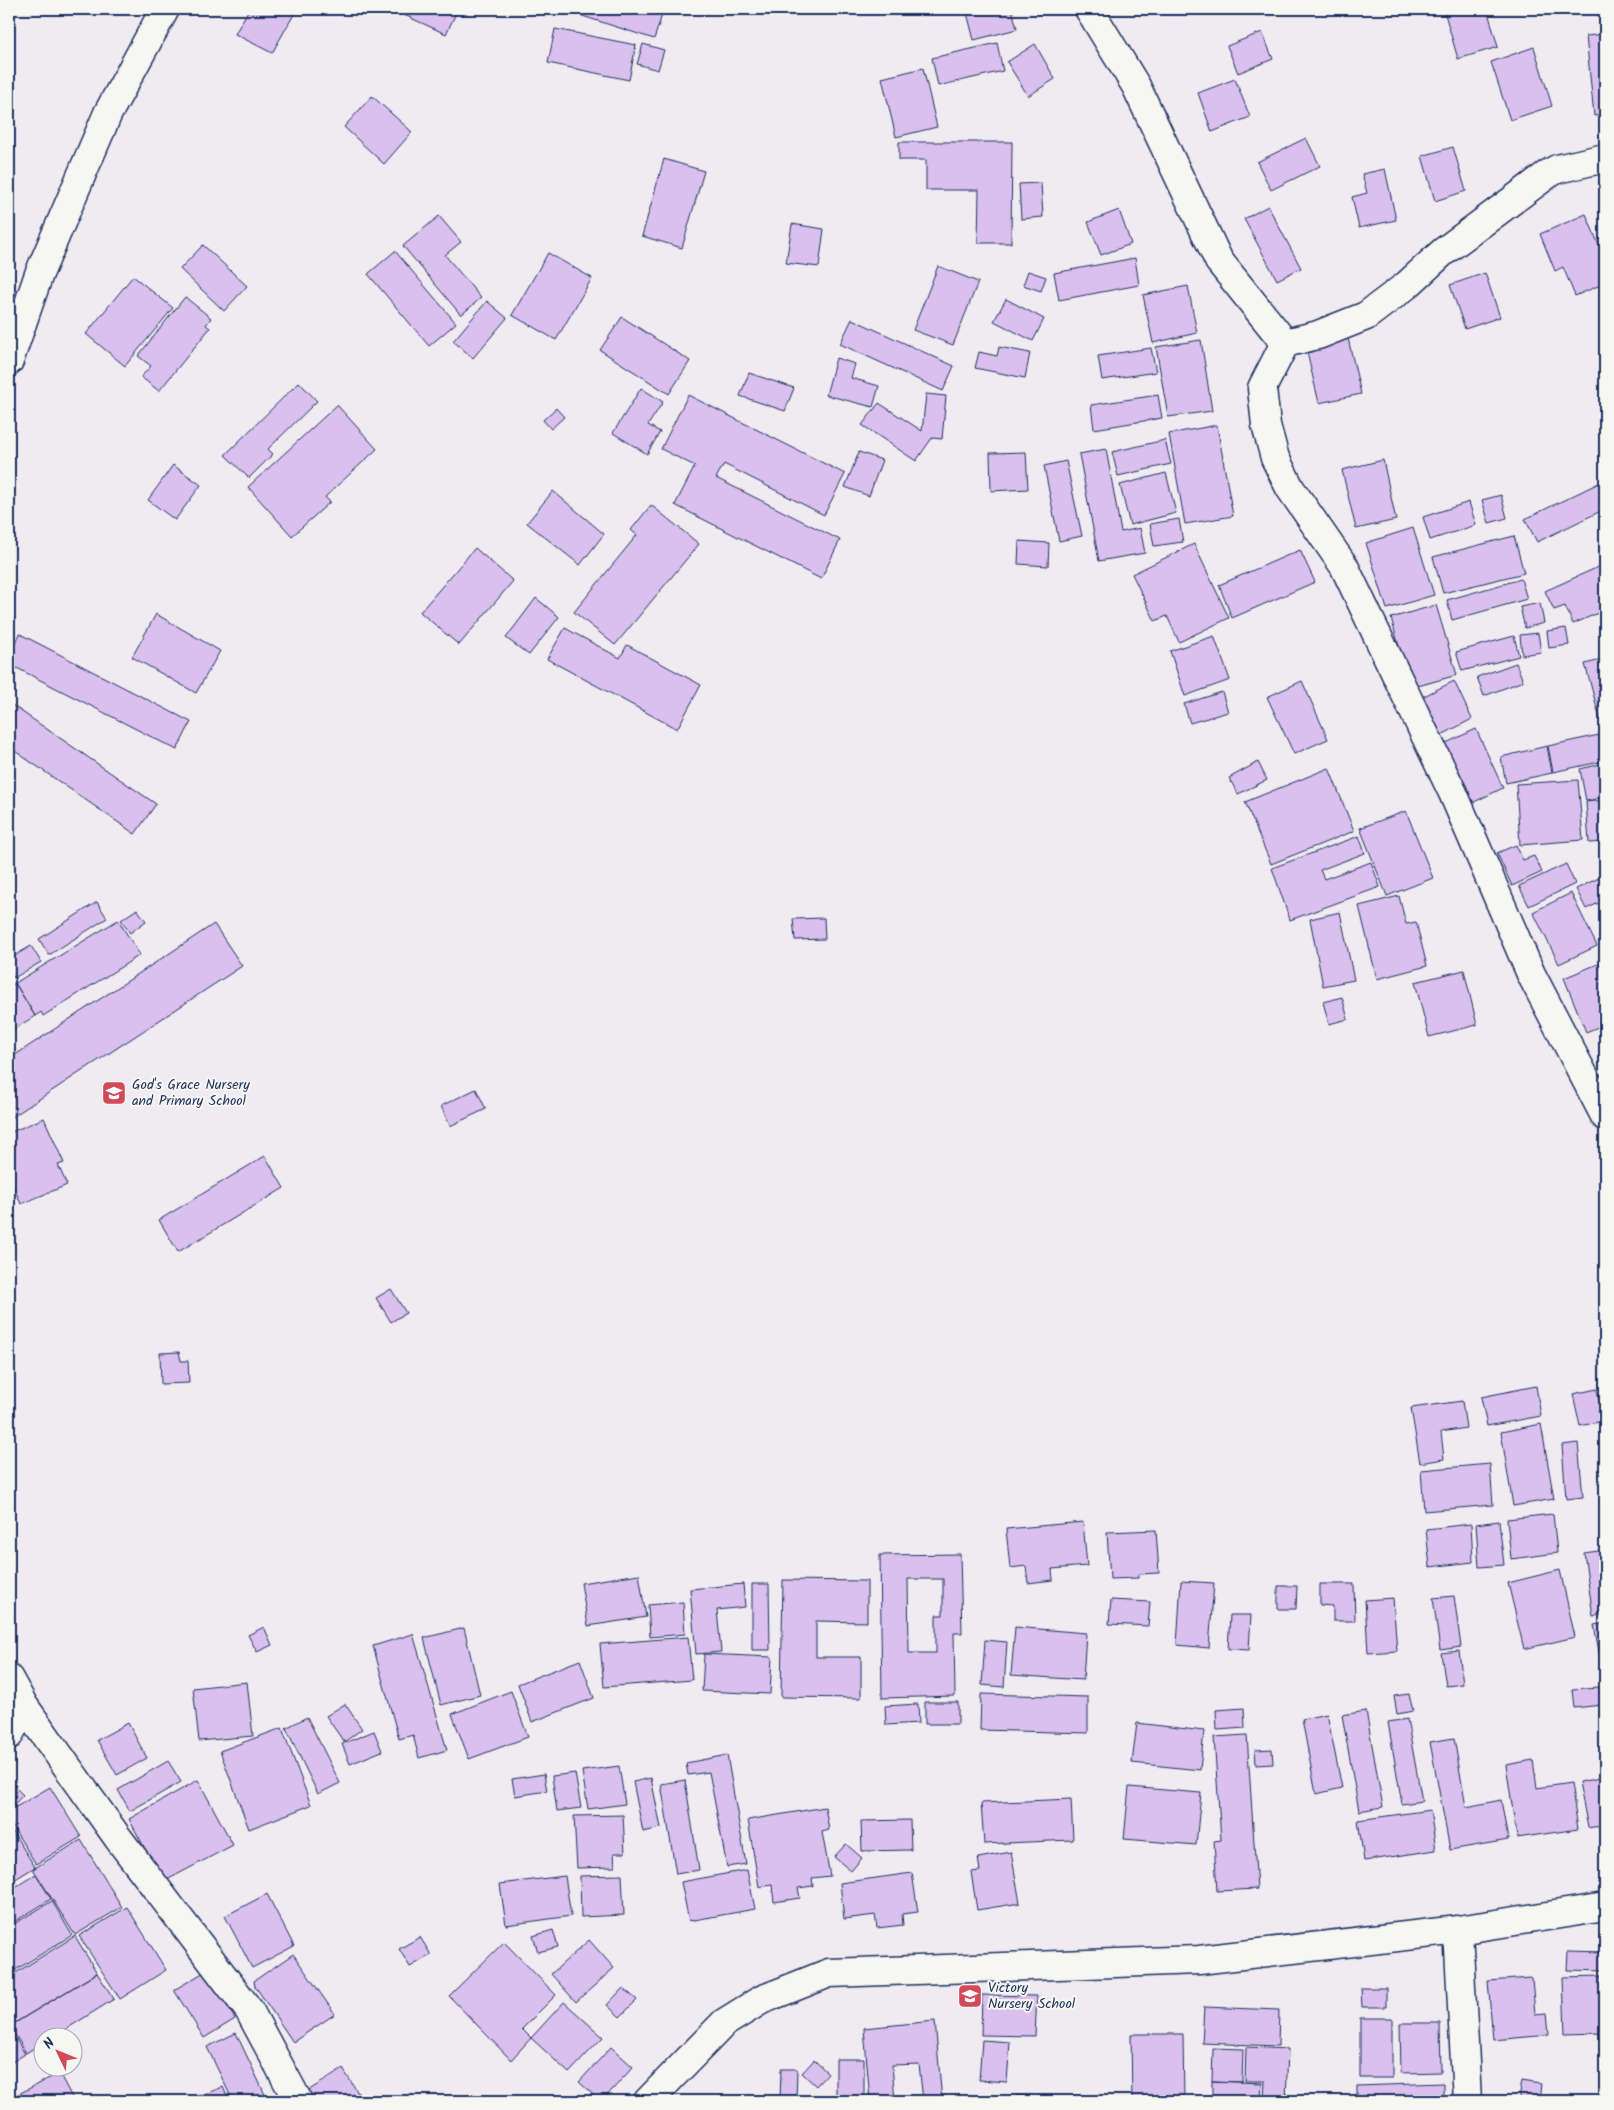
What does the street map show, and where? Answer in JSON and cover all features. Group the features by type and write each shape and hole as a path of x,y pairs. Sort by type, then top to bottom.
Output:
{"street":[{"path":"9,361 39,274 108,113 165,9"},
{"path":"1089,9 1136,86 1219,261 1285,343"},
{"path":"1605,158 1557,169 1548,174 1443,252 1407,286 1366,316 1318,334 1285,343 1262,388 1266,425 1275,458 1290,488 1344,566 1453,793 1531,974 1605,1116"},
{"path":"9,1679 24,1706 118,1838 249,2010 298,2101"},
{"path":"9,1735 24,1706"},
{"path":"648,2101 724,2023 761,2000 829,1973 1199,1960 1458,1930 1605,1907"},
{"path":"1458,1930 1467,2101"}],"building":[{"path":"249,9 297,9 272,53 235,34"},
{"path":"391,9 458,9 446,34"},
{"path":"571,9 664,9 654,39 570,12"},
{"path":"966,9 1012,9 1017,29 974,40"},
{"path":"1462,9 1487,9 1498,47 1458,59 1445,14"},
{"path":"555,29 636,45 629,80 548,63"},
{"path":"1262,32 1273,59 1238,73 1227,46"},
{"path":"1605,34 1605,115 1594,116 1586,36"},
{"path":"997,43 1003,71 938,86 932,58"},
{"path":"643,44 664,50 658,70 637,64"},
{"path":"1035,44 1055,79 1028,96 1007,62"},
{"path":"1534,47 1552,106 1510,120 1491,62"},
{"path":"923,68 937,127 896,137 882,78"},
{"path":"1235,79 1250,117 1212,132 1198,93"},
{"path":"372,96 412,132 384,164 344,127"},
{"path":"1306,138 1320,166 1271,190 1257,162"},
{"path":"899,142 1012,142 1011,243 978,243 979,190 926,190 926,160 899,160"},
{"path":"1453,147 1466,191 1435,201 1422,156"},
{"path":"664,159 704,171 682,248 642,236"},
{"path":"1385,169 1396,220 1359,228 1352,197 1367,193 1362,174"},
{"path":"1041,183 1043,217 1021,219 1019,184"},
{"path":"1268,206 1301,268 1277,280 1244,219"},
{"path":"1119,210 1131,244 1101,255 1088,222"},
{"path":"1586,214 1605,260 1605,283 1575,296 1563,267 1555,271 1540,234"},
{"path":"439,216 461,242 445,255 481,298 461,315 403,246"},
{"path":"792,224 824,229 819,267 786,263"},
{"path":"203,245 247,286 224,311 180,269"},
{"path":"395,251 456,323 429,346 368,274"},
{"path":"548,253 592,278 556,340 512,315"},
{"path":"1135,258 1139,285 1059,300 1054,273"},
{"path":"938,266 978,282 953,345 913,330"},
{"path":"1028,271 1046,277 1041,291 1023,285"},
{"path":"1485,273 1500,317 1465,329 1450,285"},
{"path":"133,276 173,308 125,366 86,334"},
{"path":"1188,286 1197,333 1153,343 1143,295"},
{"path":"185,297 211,318 206,325 210,328 159,391 141,377 151,366 138,356"},
{"path":"1006,299 1044,319 1033,341 994,321"},
{"path":"487,301 507,318 473,358 453,341"},
{"path":"622,317 690,361 669,394 600,350"},
{"path":"852,319 954,366 943,391 840,344"},
{"path":"1347,334 1361,394 1319,403 1305,344"},
{"path":"1201,340 1212,411 1168,417 1156,347"},
{"path":"999,347 1030,353 1025,378 975,368 979,352 997,356"},
{"path":"1151,348 1156,372 1102,380 1098,356"},
{"path":"836,358 855,364 851,378 879,386 873,407 826,395"},
{"path":"749,373 794,388 785,411 740,396"},
{"path":"299,382 317,401 268,449 273,454 249,478 225,455"},
{"path":"641,388 663,402 648,425 660,432 647,454 613,433"},
{"path":"926,394 946,396 942,439 932,438 916,461 862,425 879,403 922,431"},
{"path":"688,395 845,474 824,515 724,464 716,478 840,540 821,579 675,505 695,466 661,449"},
{"path":"1158,395 1162,418 1094,429 1091,405"},
{"path":"337,405 377,449 325,497 330,502 292,536 248,487"},
{"path":"556,408 564,417 551,429 543,420"},
{"path":"1217,425 1233,516 1185,524 1169,434"},
{"path":"1165,440 1171,464 1118,476 1112,452"},
{"path":"1106,449 1121,532 1140,528 1145,553 1099,561 1079,454"},
{"path":"859,452 882,460 869,496 845,487"},
{"path":"1026,452 1028,489 991,491 990,453"},
{"path":"1383,460 1396,520 1356,529 1342,470"},
{"path":"1066,461 1082,536 1059,541 1044,466"},
{"path":"173,465 201,485 175,520 148,500"},
{"path":"1166,473 1176,513 1130,525 1120,485"},
{"path":"1605,480 1605,509 1537,542 1525,519"},
{"path":"553,491 604,534 580,565 527,523"},
{"path":"1501,495 1507,518 1489,523 1482,500"},
{"path":"1469,502 1476,525 1430,540 1423,517"},
{"path":"651,505 699,544 615,645 574,612 637,535 631,530"},
{"path":"1179,519 1183,542 1154,546 1150,524"},
{"path":"1413,528 1434,595 1387,609 1366,543"},
{"path":"1514,536 1524,573 1443,593 1433,557"},
{"path":"1019,541 1049,543 1048,566 1018,564"},
{"path":"1194,544 1229,618 1179,642 1167,616 1155,621 1132,574"},
{"path":"475,548 513,581 459,645 420,612"},
{"path":"1300,550 1315,582 1232,618 1219,585"},
{"path":"1605,564 1605,610 1573,624 1565,606 1554,610 1545,591"},
{"path":"1521,579 1527,599 1452,620 1447,600"},
{"path":"536,598 559,617 529,655 506,638"},
{"path":"1540,603 1544,623 1525,628 1520,607"},
{"path":"1436,605 1457,675 1411,688 1391,618"},
{"path":"156,614 220,651 196,693 132,657"},
{"path":"565,628 620,658 627,645 701,685 677,729 547,659"},
{"path":"1566,628 1569,645 1549,648 1547,631"},
{"path":"1538,633 1541,652 1522,655 1520,635"},
{"path":"20,634 191,722 177,750 9,664 9,655"},
{"path":"1214,636 1230,680 1185,696 1170,651"},
{"path":"1514,636 1519,656 1462,671 1456,652"},
{"path":"1605,659 1605,737 1585,664"},
{"path":"1516,663 1523,681 1484,696 1477,677"},
{"path":"1302,681 1328,739 1294,754 1267,697"},
{"path":"1454,681 1472,719 1436,738 1416,700"},
{"path":"1222,692 1228,712 1190,723 1184,704"},
{"path":"9,703 156,804 135,834 9,747"},
{"path":"1476,729 1503,788 1470,804 1442,745"},
{"path":"1599,735 1604,761 1553,772 1548,746"},
{"path":"1547,746 1552,773 1506,783 1501,757"},
{"path":"1258,762 1267,780 1238,794 1229,778"},
{"path":"1601,764 1605,784 1605,797 1586,801 1580,769"},
{"path":"1329,768 1354,831 1271,864 1245,802"},
{"path":"1578,780 1583,840 1520,845 1516,784"},
{"path":"1604,800 1605,842 1589,843 1586,802"},
{"path":"1406,811 1433,878 1387,896 1360,828"},
{"path":"1359,836 1365,853 1320,870 1324,879 1371,862 1380,887 1290,920 1272,868"},
{"path":"1516,845 1523,860 1534,856 1542,872 1512,886 1497,853"},
{"path":"1566,864 1575,884 1529,906 1519,886"},
{"path":"1605,875 1605,900 1586,909 1576,889"},
{"path":"1571,893 1597,946 1559,964 1533,912"},
{"path":"1399,896 1406,924 1416,922 1427,966 1377,979 1359,906"},
{"path":"97,902 107,918 49,955 39,939"},
{"path":"137,909 146,921 130,933 121,920"},
{"path":"1340,912 1354,980 1323,986 1310,919"},
{"path":"824,918 825,939 795,940 793,919"},
{"path":"118,920 140,955 43,1016 41,1012 35,1016 15,983"},
{"path":"214,924 242,966 9,1119 9,1059"},
{"path":"31,946 41,962 14,978 9,969 9,959"},
{"path":"1605,961 1605,1024 1586,1032 1564,978"},
{"path":"1464,970 1477,1025 1429,1037 1415,982"},
{"path":"15,983 35,1016 9,1032 9,987"},
{"path":"1342,997 1348,1019 1329,1024 1323,1002"},
{"path":"476,1089 486,1109 450,1126 441,1106"},
{"path":"44,1118 64,1163 58,1165 67,1185 21,1204 9,1176 9,1133"},
{"path":"265,1156 284,1188 178,1252 159,1220"},
{"path":"391,1289 406,1313 391,1322 376,1298"},
{"path":"179,1352 181,1361 188,1361 189,1383 161,1384 160,1353"},
{"path":"1536,1386 1541,1416 1487,1426 1481,1397"},
{"path":"1597,1389 1603,1421 1580,1426 1573,1394"},
{"path":"1462,1401 1466,1428 1441,1432 1444,1459 1420,1463 1411,1408"},
{"path":"1541,1424 1554,1499 1513,1506 1501,1432"},
{"path":"1578,1443 1583,1497 1566,1499 1562,1445"},
{"path":"1490,1464 1493,1505 1424,1511 1421,1470"},
{"path":"1553,1514 1557,1553 1511,1559 1507,1519"},
{"path":"1499,1521 1504,1565 1479,1567 1476,1524"},
{"path":"1083,1522 1087,1566 1052,1569 1053,1580 1028,1583 1026,1566 1010,1568 1006,1529"},
{"path":"1471,1524 1473,1562 1430,1567 1426,1529"},
{"path":"1156,1530 1159,1573 1138,1574 1138,1578 1110,1579 1107,1532"},
{"path":"1605,1550 1605,1614 1593,1616 1584,1553"},
{"path":"960,1554 962,1633 954,1633 955,1696 882,1698 880,1555","holes":["908,1579 943,1579 943,1615 936,1615 936,1653 909,1653"]},
{"path":"1560,1570 1575,1637 1524,1649 1508,1583"},
{"path":"639,1574 646,1617 588,1626 581,1583"},
{"path":"783,1580 867,1581 867,1622 816,1621 816,1657 861,1657 861,1698 781,1697"},
{"path":"1181,1581 1214,1583 1209,1648 1177,1645"},
{"path":"743,1584 745,1607 717,1610 721,1652 696,1654 690,1589"},
{"path":"752,1584 769,1584 770,1650 752,1650"},
{"path":"1320,1584 1354,1584 1355,1621 1333,1621 1333,1606 1320,1605"},
{"path":"1278,1586 1297,1586 1296,1609 1278,1609"},
{"path":"1454,1596 1461,1647 1440,1650 1433,1598"},
{"path":"1393,1598 1397,1651 1368,1653 1365,1600"},
{"path":"1111,1600 1150,1602 1148,1626 1109,1624"},
{"path":"683,1602 685,1634 650,1637 648,1605"},
{"path":"1230,1615 1251,1615 1249,1650 1228,1649"},
{"path":"1605,1623 1605,1684 1594,1625"},
{"path":"264,1627 272,1645 257,1652 248,1635"},
{"path":"1015,1627 1086,1633 1083,1680 1011,1675"},
{"path":"464,1628 480,1695 441,1705 424,1638"},
{"path":"413,1634 447,1750 419,1758 413,1735 399,1739 373,1646"},
{"path":"688,1637 692,1680 604,1687 600,1644"},
{"path":"985,1640 1007,1642 1004,1687 982,1685"},
{"path":"1459,1651 1463,1684 1446,1686 1441,1653"},
{"path":"704,1654 772,1657 770,1694 702,1691"},
{"path":"580,1660 594,1698 532,1722 518,1684"},
{"path":"247,1682 253,1736 199,1741 193,1688"},
{"path":"1599,1687 1602,1705 1574,1708 1572,1689"},
{"path":"511,1691 528,1737 469,1759 452,1714"},
{"path":"981,1694 1088,1697 1088,1733 980,1730"},
{"path":"1409,1694 1413,1711 1397,1714 1394,1696"},
{"path":"925,1702 958,1702 958,1724 925,1724"},
{"path":"345,1704 362,1729 344,1742 326,1716"},
{"path":"918,1704 919,1723 886,1725 885,1706"},
{"path":"1244,1708 1245,1728 1217,1730 1216,1710"},
{"path":"1366,1711 1383,1807 1359,1811 1342,1715"},
{"path":"1327,1714 1342,1788 1316,1794 1302,1719"},
{"path":"307,1717 340,1783 318,1794 286,1728"},
{"path":"1407,1719 1422,1801 1402,1804 1388,1722"},
{"path":"128,1723 147,1758 117,1775 97,1740"},
{"path":"1137,1723 1204,1731 1200,1770 1132,1763"},
{"path":"282,1728 311,1805 249,1829 220,1751"},
{"path":"374,1731 382,1751 350,1764 342,1744"},
{"path":"1247,1735 1257,1889 1217,1891 1214,1841 1221,1840 1214,1737"},
{"path":"1454,1738 1466,1807 1501,1800 1508,1840 1450,1850 1430,1742"},
{"path":"1272,1749 1273,1764 1256,1765 1255,1750"},
{"path":"727,1755 746,1864 727,1867 709,1772 688,1775 686,1763"},
{"path":"1533,1760 1537,1788 1571,1783 1578,1829 1517,1838 1506,1765"},
{"path":"168,1761 181,1782 130,1811 118,1790"},
{"path":"619,1766 625,1804 588,1809 582,1771"},
{"path":"575,1773 581,1808 557,1811 552,1776"},
{"path":"544,1774 547,1791 515,1796 512,1779"},
{"path":"1605,1777 1605,1825 1588,1828 1579,1782"},
{"path":"651,1778 661,1828 643,1832 633,1782"},
{"path":"198,1780 233,1845 163,1882 129,1819"},
{"path":"685,1780 699,1870 676,1874 661,1784"},
{"path":"11,1783 23,1795 9,1810 9,1786"},
{"path":"50,1787 81,1837 36,1864 9,1821 9,1811"},
{"path":"1129,1787 1201,1793 1196,1845 1124,1839"},
{"path":"1071,1799 1073,1840 984,1844 981,1803"},
{"path":"825,1807 829,1830 822,1832 830,1876 812,1878 813,1886 798,1888 800,1898 774,1902 772,1885 759,1887 748,1820"},
{"path":"1430,1810 1436,1850 1364,1861 1358,1820"},
{"path":"623,1815 625,1853 614,1853 615,1867 577,1868 574,1816"},
{"path":"910,1820 911,1850 862,1851 861,1821"},
{"path":"11,1829 35,1867 9,1883 9,1830"},
{"path":"81,1840 122,1907 75,1935 33,1869"},
{"path":"846,1844 862,1858 851,1871 834,1857"},
{"path":"1011,1852 1020,1903 977,1910 971,1872 980,1871 978,1858"},
{"path":"747,1870 755,1909 689,1921 681,1882"},
{"path":"912,1873 918,1912 902,1914 903,1925 877,1928 875,1915 844,1919 840,1883"},
{"path":"36,1874 51,1899 9,1925 9,1891"},
{"path":"622,1875 624,1915 581,1917 580,1876"},
{"path":"565,1876 571,1916 506,1925 500,1884"},
{"path":"267,1894 294,1946 252,1968 225,1916"},
{"path":"52,1901 72,1935 9,1974 9,1927"},
{"path":"127,1907 166,1970 120,1999 79,1936"},
{"path":"553,1930 558,1947 538,1952 533,1936"},
{"path":"75,1936 97,1973 10,2026 9,1977"},
{"path":"420,1937 431,1955 410,1967 399,1949"},
{"path":"589,1940 614,1968 576,2002 551,1974"},
{"path":"504,1942 556,1995 522,2029 531,2038 511,2060 449,1996"},
{"path":"1568,1951 1605,1952 1605,1971 1567,1970"},
{"path":"293,1954 335,2014 293,2042 255,1986 254,1981"},
{"path":"206,1971 235,2019 204,2038 174,1990"},
{"path":"97,1973 114,1999 68,2028 32,2028 32,2049 26,2053 10,2026"},
{"path":"1601,1976 1603,2033 1565,2034 1563,1977"},
{"path":"1532,1978 1535,2014 1547,2013 1549,2035 1493,2040 1488,1981"},
{"path":"623,1988 637,2000 620,2017 607,2005"},
{"path":"1361,1988 1386,1988 1386,2007 1362,2007"},
{"path":"982,1995 1037,1996 1035,2036 981,2035"},
{"path":"564,2002 603,2037 569,2073 531,2038"},
{"path":"1204,2007 1279,2010 1278,2046 1202,2043"},
{"path":"1360,2018 1392,2018 1392,2078 1360,2078"},
{"path":"935,2021 942,2101 923,2101 919,2064 892,2065 895,2101 870,2101 864,2028"},
{"path":"1400,2023 1440,2023 1441,2072 1401,2073"},
{"path":"9,2028 25,2054 9,2064"},
{"path":"236,2033 268,2101 233,2101 207,2047"},
{"path":"1131,2034 1183,2034 1184,2101 1132,2101"},
{"path":"982,2040 1010,2042 1007,2082 979,2080"},
{"path":"611,2047 633,2067 600,2101 579,2082"},
{"path":"1246,2047 1288,2049 1286,2101 1264,2101 1265,2081 1245,2081"},
{"path":"1213,2048 1243,2049 1242,2082 1212,2081"},
{"path":"836,2059 864,2059 864,2101 836,2101"},
{"path":"814,2060 828,2073 816,2086 802,2073"},
{"path":"343,2069 363,2101 311,2101 306,2092"},
{"path":"781,2069 797,2069 796,2101 780,2101"},
{"path":"49,2078 62,2078 74,2101 9,2101 9,2099"},
{"path":"1212,2081 1262,2083 1261,2101 1212,2101"},
{"path":"1522,2081 1541,2084 1539,2101 1519,2100"},
{"path":"1443,2083 1443,2101 1357,2101 1357,2086"},
{"path":"223,2087 229,2101 186,2101"},
{"path":"1017,2095 1036,2098 1036,2101 1015,2101"}],"place":[{"name":"God's Grace Nursery and Primary School","path":"114,1093"},
{"name":"Victory Nursery School","path":"970,1996"}]}
